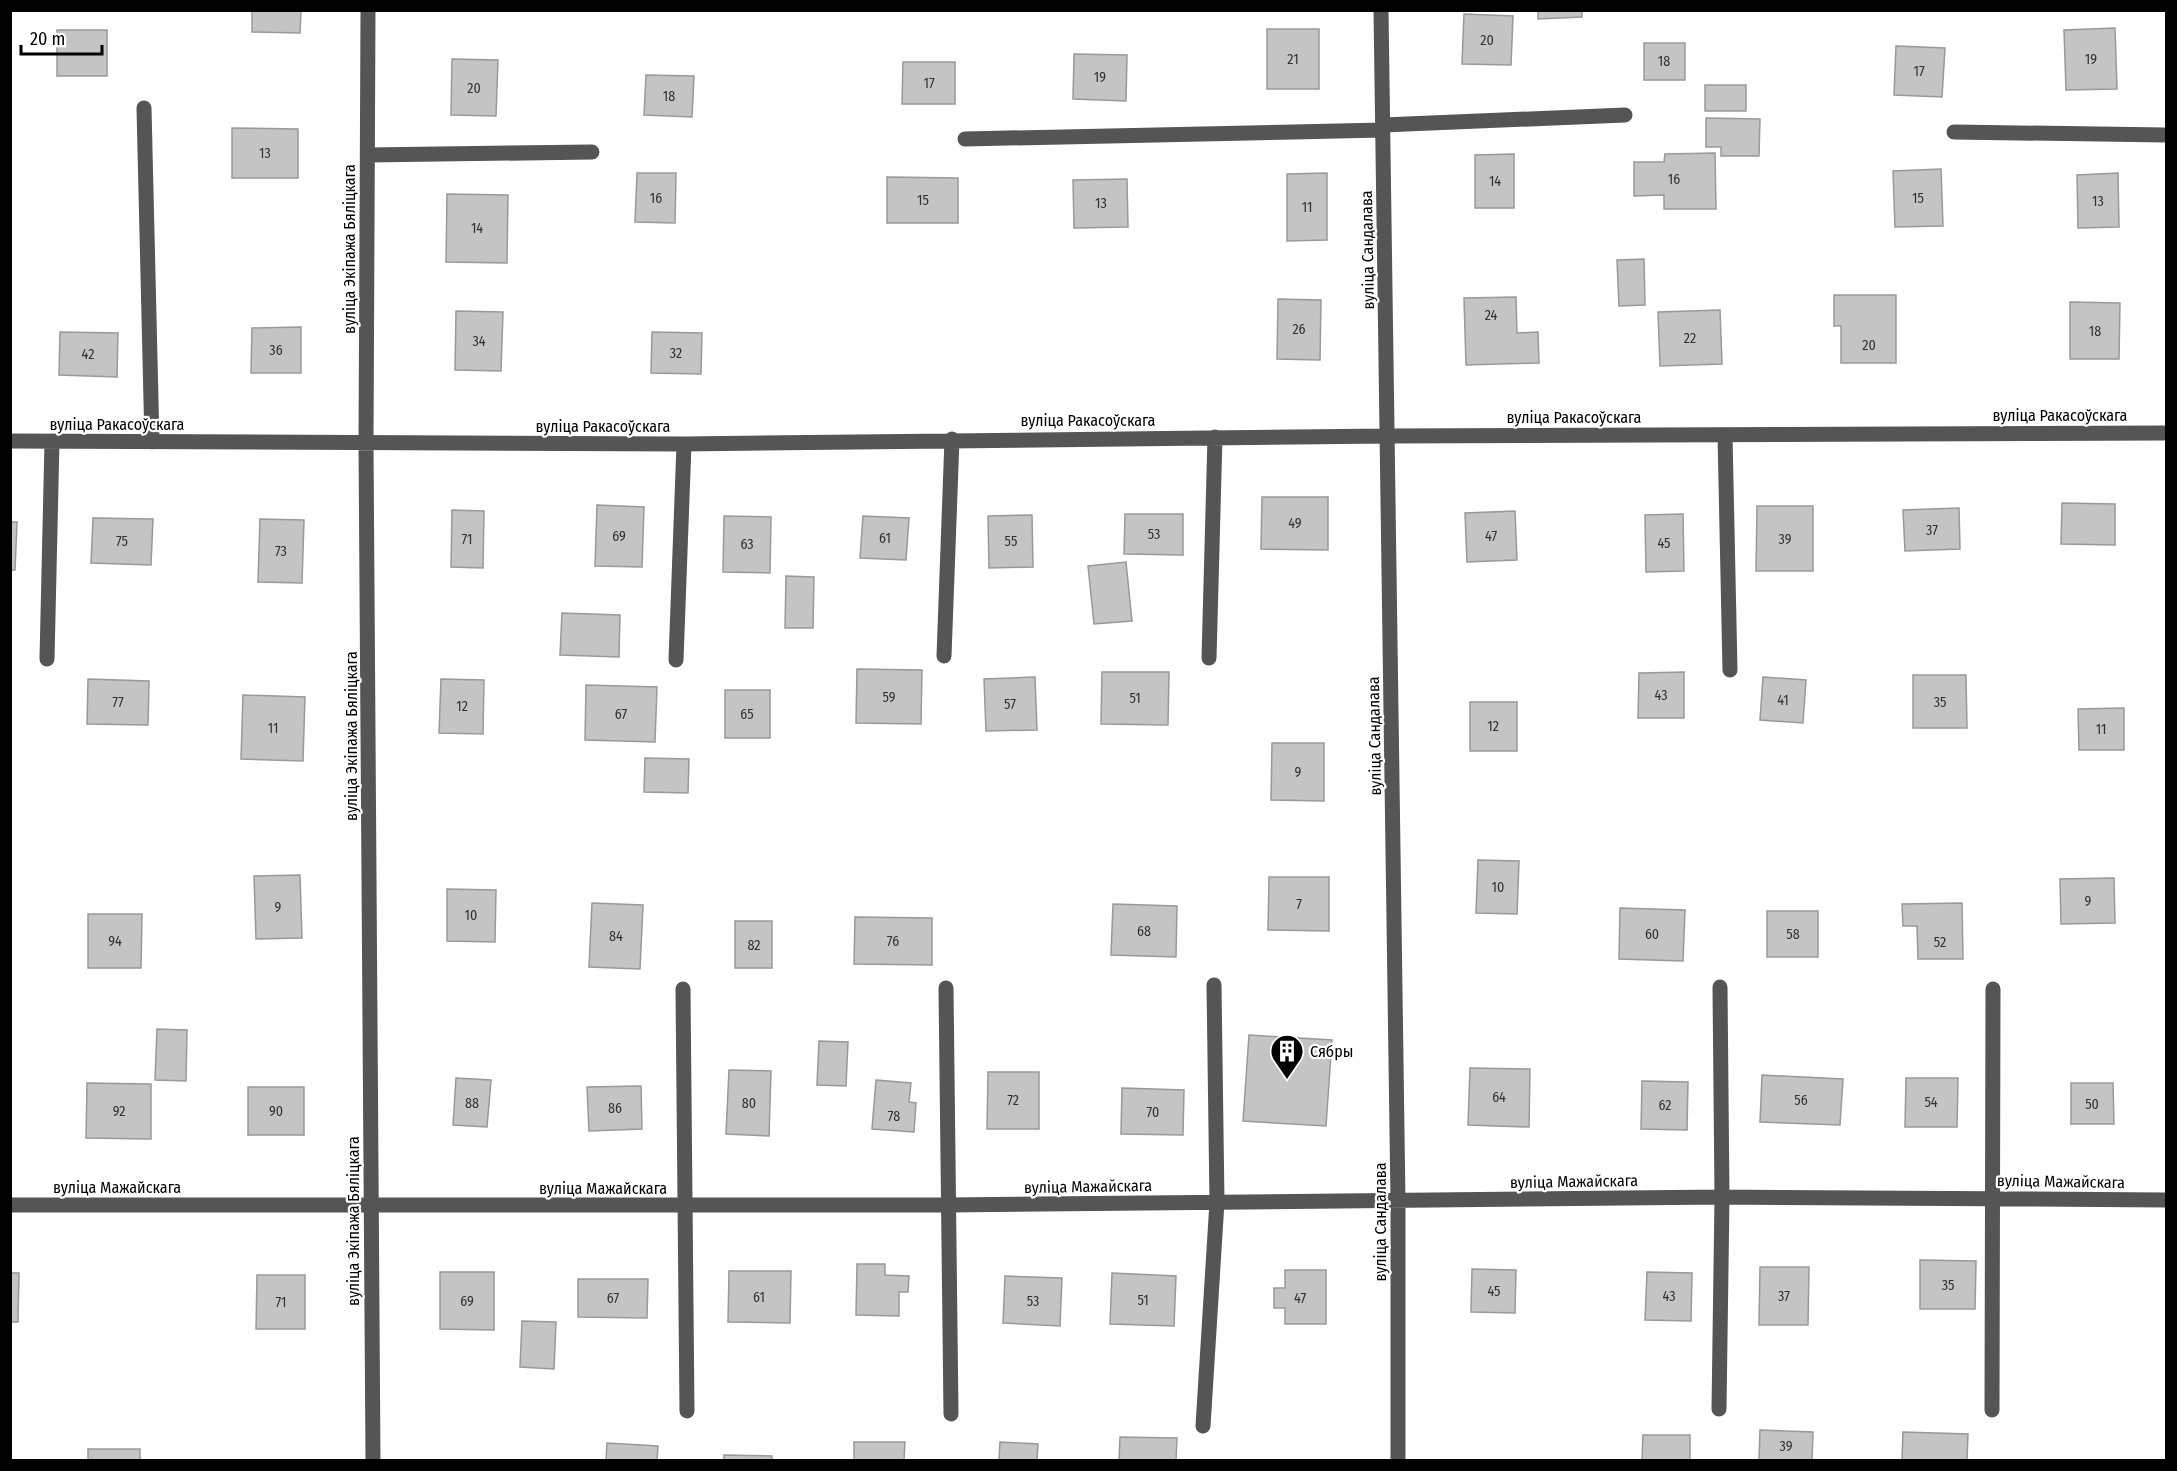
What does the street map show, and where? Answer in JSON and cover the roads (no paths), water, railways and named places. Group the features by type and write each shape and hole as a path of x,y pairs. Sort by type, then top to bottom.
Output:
{"street":[{"name":"вуліца Экіпажа Бяліцкага","path":"368,10 366,444 373,1461"},
{"name":"вуліца Сандалава","path":"1381,10 1398,1201 1398,1461"},
{"path":"144,108 152,442"},
{"path":"965,139 1383,128 1626,115"},
{"path":"1954,132 2166,135"},
{"path":"368,155 592,152"},
{"name":"вуліца Ракасоўскага","path":"10,441 684,444 1215,437 2166,433"},
{"path":"1725,435 1730,670"},
{"path":"1209,658 1215,437"},
{"path":"944,656 952,440"},
{"path":"47,659 52,441"},
{"path":"676,660 684,444"},
{"path":"1203,1426 1217,1202 1214,985"},
{"path":"1719,1409 1722,1197 1720,987"},
{"path":"946,988 951,1414"},
{"path":"683,989 687,1411"},
{"path":"1992,1410 1993,989"},
{"name":"вуліца Мажайскага","path":"10,1205 948,1205 1722,1197 2166,1200"}],"place":[{"name":"Сябры","path":"1287,1080"}]}
